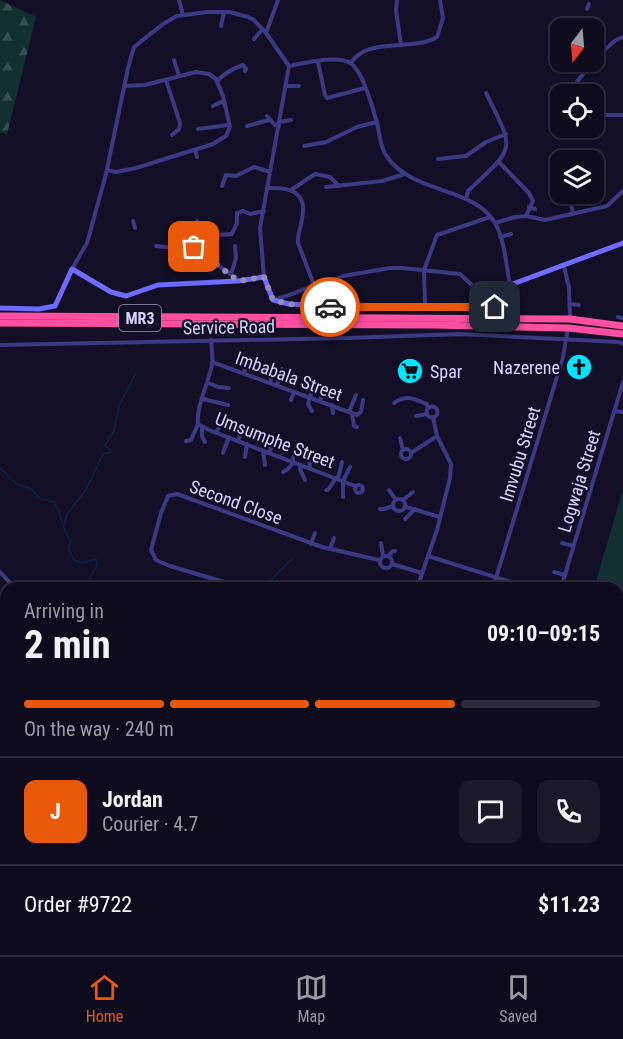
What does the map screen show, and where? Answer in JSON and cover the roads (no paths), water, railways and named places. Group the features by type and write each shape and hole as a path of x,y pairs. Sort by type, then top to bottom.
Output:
{"highway":[{"name":"MR3","path":"0,316 570,319 623,326"},
{"name":"MR3","path":"0,322 568,328 623,334"}],"street":[{"path":"178,0 183,15"},
{"path":"254,39 264,31 278,0"},
{"path":"397,0 396,10 401,45"},
{"path":"351,63 356,55 367,50 428,42 437,37 442,18 440,0"},
{"path":"221,26 224,12"},
{"path":"0,308 39,309 55,306 87,243 107,170 134,46 163,24 183,15 224,12 248,17 264,31 283,54 289,66 260,228 264,277 273,300"},
{"path":"604,50 623,37"},
{"path":"273,300 289,304 332,307 495,307 505,301 509,288 500,237 495,223 484,208 421,183 395,167 386,155 365,88 351,63 327,59 289,66"},
{"path":"174,60 179,76"},
{"path":"318,62 327,98 365,88"},
{"path":"217,81 237,67 243,65 245,71"},
{"path":"107,170 116,172 136,168 213,144 226,136 228,122 225,104 217,81 209,74 196,72 145,85 124,86"},
{"path":"166,80 180,123 179,129 172,135"},
{"path":"286,86 299,86"},
{"path":"466,199 468,191 504,156 508,144 507,134 486,93"},
{"path":"213,106 221,102 225,104"},
{"path":"604,115 623,115"},
{"path":"247,126 264,124 268,118 274,125 283,120 291,120"},
{"path":"198,129 228,122"},
{"path":"304,146 326,142 357,127 377,122"},
{"path":"438,159 466,156 486,142 507,134"},
{"path":"195,150 198,157"},
{"path":"499,162 529,193 533,201 526,216"},
{"path":"222,186 224,173 237,176 254,167 270,172"},
{"path":"291,190 315,174 330,177 339,186"},
{"path":"326,187 382,181 405,174"},
{"path":"267,188 281,187 291,190 301,200 303,217 297,236 298,243 314,285"},
{"path":"495,223 526,216 545,220 608,206 623,190"},
{"path":"571,204 573,214"},
{"path":"529,207 535,209"},
{"path":"199,256 204,245 215,235 232,234 237,223 237,213 250,214 264,211"},
{"path":"424,306 424,270 437,234 490,217"},
{"path":"133,221 135,228"},
{"path":"197,221 204,245"},
{"path":"500,237 511,234"},
{"path":"189,240 199,256"},
{"path":"273,300 296,294 314,285 319,287 343,276 390,268 460,274 475,288 498,293 623,243"},
{"path":"156,246 180,249 192,245"},
{"path":"231,274 237,258 236,246"},
{"path":"174,259 199,256 214,262 238,281"},
{"path":"564,266 569,288 570,319"},
{"path":"72,269 111,292 126,296 158,285 238,281 264,277"},
{"path":"570,304 579,305"},
{"name":"Imvubu Street","path":"495,582 563,357 568,328"},
{"name":"Service Road","path":"0,345 348,339 460,334 567,339"},
{"path":"567,339 623,344"},
{"name":"Umsumphe Street","path":"212,340 212,362 203,399 197,412 200,425 356,486"},
{"path":"243,373 252,359"},
{"name":"Imbabala Street","path":"212,362 357,415 361,412 363,400"},
{"path":"277,385 282,369"},
{"path":"270,383 273,370"},
{"name":"Logwaja Street","path":"562,582 614,411 621,398 623,382"},
{"path":"207,385 209,383 229,388"},
{"path":"312,411 308,404 314,384"},
{"path":"320,401 325,387"},
{"path":"291,400 294,392"},
{"path":"356,395 351,412 354,426 357,427"},
{"path":"394,403 400,398 409,397 427,404 427,414"},
{"path":"203,399 228,405"},
{"path":"332,405 333,413"},
{"path":"428,408 432,406 437,408 437,414 433,417"},
{"path":"614,411 622,412"},
{"path":"416,416 427,414 433,417"},
{"path":"419,582 437,530 450,478 451,464 437,436 433,417"},
{"path":"216,433 222,421"},
{"path":"186,441 191,440 200,425"},
{"path":"200,425 205,442"},
{"path":"238,441 244,425"},
{"path":"400,438 403,450 401,455 408,458 411,453 437,436"},
{"path":"223,453 229,437"},
{"path":"269,453 273,442"},
{"path":"245,457 247,444"},
{"path":"283,472 293,462 297,449"},
{"path":"403,450 407,449 411,453"},
{"path":"263,450 265,465"},
{"path":"308,450 310,468"},
{"path":"342,462 339,479 344,497"},
{"path":"301,465 300,470 304,480"},
{"path":"326,490 350,467"},
{"path":"389,490 396,500"},
{"path":"396,500 404,500 412,492"},
{"name":"Second Close","path":"225,582 156,560 151,550 168,496 177,494 311,544 379,560"},
{"path":"380,509 393,506 396,500"},
{"path":"404,500 406,507"},
{"path":"574,505 584,513"},
{"path":"393,506 399,512 406,507 440,517"},
{"path":"405,519 415,509"},
{"path":"311,544 315,533"},
{"path":"330,549 334,538"},
{"path":"381,543 386,556 392,560 392,564"},
{"path":"562,543 573,546"},
{"path":"392,564 384,568 379,560 395,551"},
{"path":"428,556 511,582"},
{"path":"392,564 422,573"},
{"path":"554,572 564,575"}],"waterway":[{"path":"64,526 67,514 86,490 103,454 111,452 105,445 114,431 119,406 136,373"},
{"path":"0,468 17,484 30,488 41,499 54,502 65,532 71,541 68,548 74,560 82,563 96,559 97,565 90,578 94,582"},
{"path":"269,582 293,558"}],"place":[{"name":"Nazerene","path":"579,367"},
{"name":"Spar","path":"410,371"}]}
